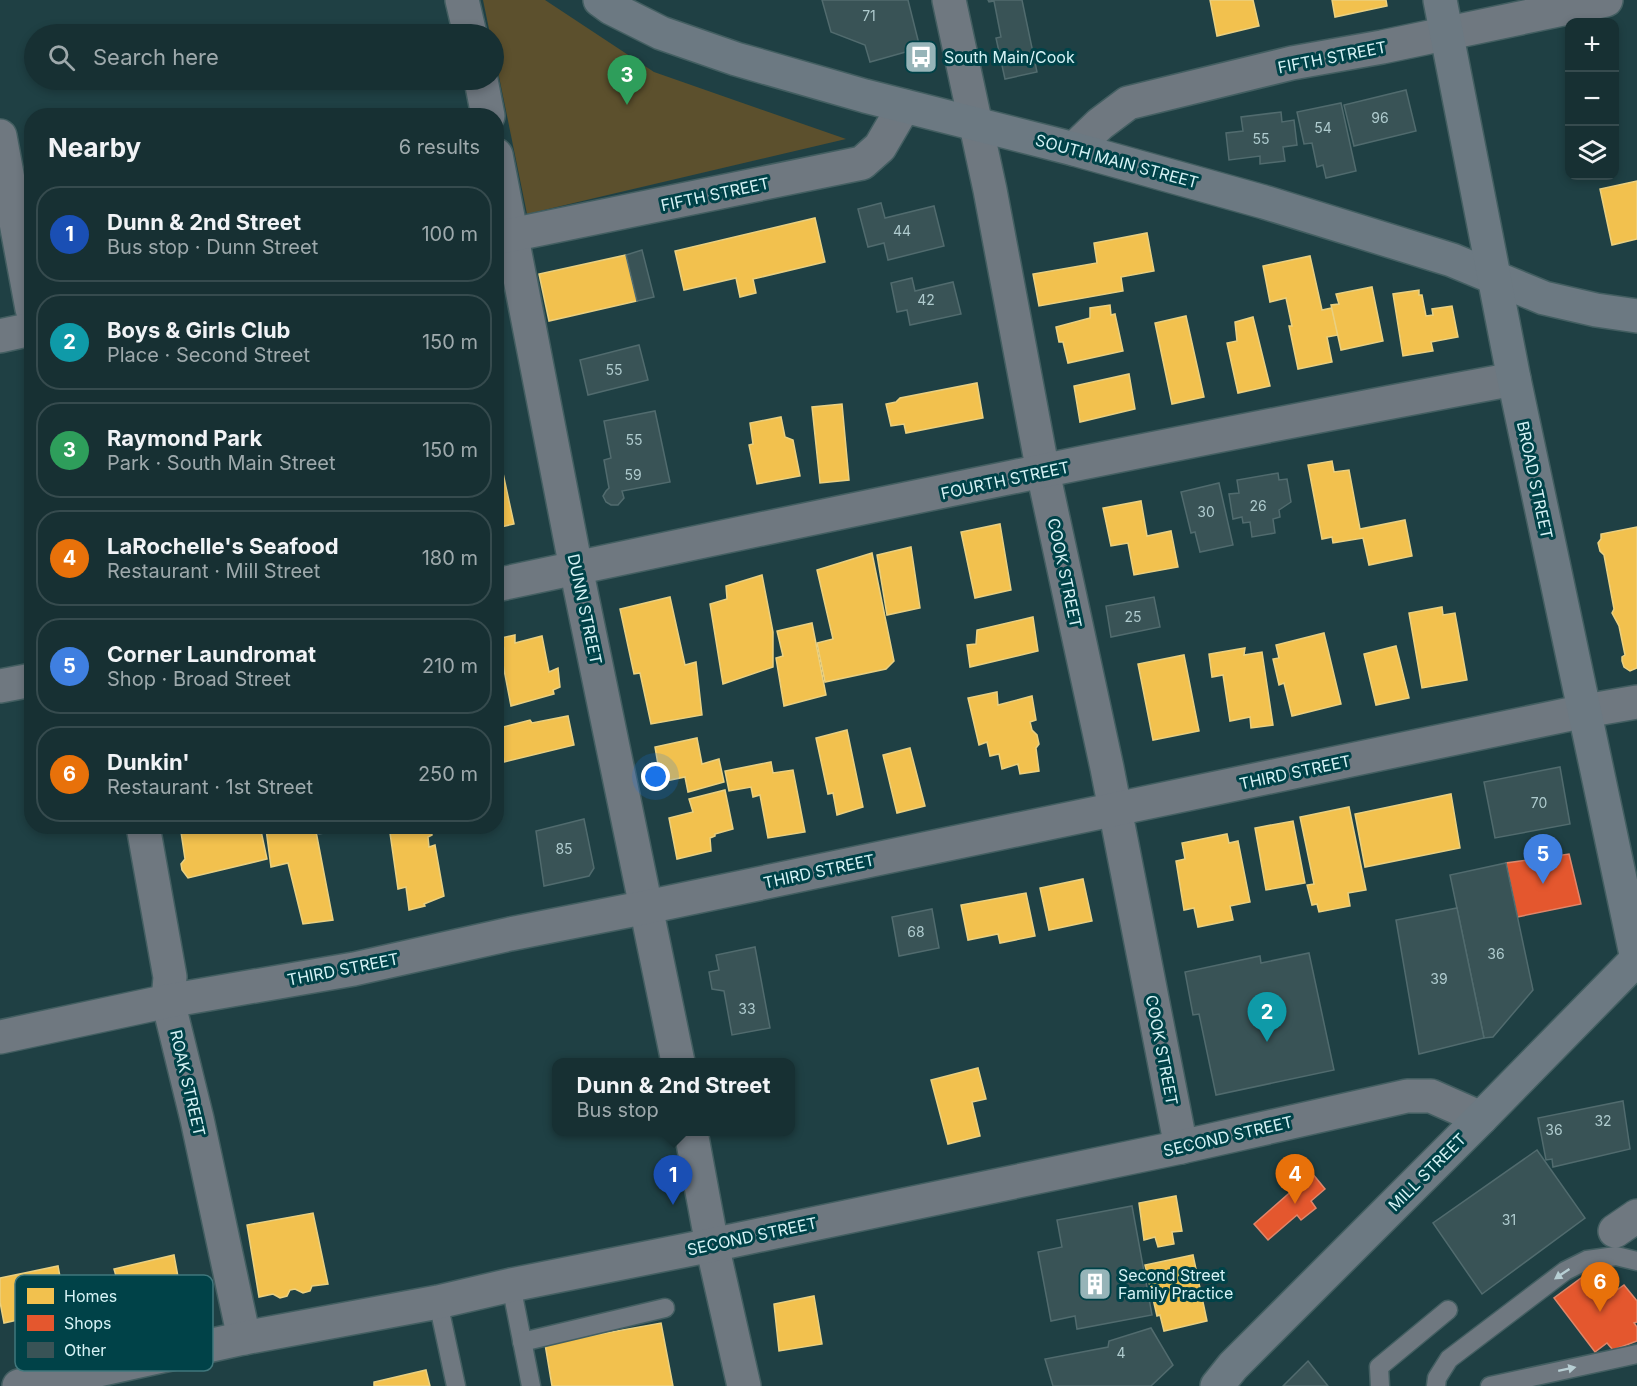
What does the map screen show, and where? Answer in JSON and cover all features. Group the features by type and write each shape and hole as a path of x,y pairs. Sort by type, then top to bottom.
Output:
{"street":[{"path":"462,0 468,24"},
{"name":"SOUTH MAIN STREET","path":"600,0 610,8 661,33 736,59 1264,202 1452,260 1544,298 1596,310 1637,316"},
{"name":"COOK STREET","path":"949,0 990,190 1043,472 1104,757 1181,1147"},
{"name":"BROAD STREET","path":"1440,0 1514,379 1637,959"},
{"name":"FIFTH STREET","path":"1074,149 1100,124 1128,103 1292,63 1382,47 1606,0"},
{"path":"483,90 486,108"},
{"name":"FIFTH STREET","path":"505,237 862,163 880,147 904,106"},
{"path":"0,136 24,266"},
{"name":"DUNN STREET","path":"505,237 677,1058"},
{"path":"0,336 24,331"},
{"name":"FOURTH STREET","path":"504,583 1393,401 1514,379"},
{"path":"0,686 24,682"},
{"name":"THIRD STREET","path":"0,1037 168,1001 354,969 510,934 1637,702"},
{"name":"ROAK STREET","path":"144,834 170,977 168,1001 197,1119 244,1338"},
{"name":"MILL STREET","path":"1217,1386 1241,1358 1637,959"},
{"name":"SECOND STREET","path":"213,1345 438,1302 712,1245 1181,1147 1407,1096 1431,1096 1481,1118"},
{"path":"692,1136 712,1245 744,1386"},
{"name":"SECOND STREET","path":"19,1386 94,1371"}],"lane":[{"path":"1436,1386 1437,1378 1449,1359 1565,1271 1587,1260 1606,1257 1616,1256 1637,1261"},
{"path":"511,1285 531,1386"},
{"path":"438,1302 456,1386"},
{"path":"522,1342 665,1308"},
{"path":"1380,1386 1379,1367 1448,1310"},
{"path":"1490,1386 1637,1354"}],"shaded area":[{"path":"483,0 545,0 654,72 846,139 527,214 502,90 504,90 504,24 488,24"}],"building: Homes":[{"path":"1210,0 1253,0 1259,26 1217,36"},
{"path":"1332,0 1386,0 1387,6 1335,17"},
{"path":"1637,181 1637,239 1612,245 1600,189"},
{"path":"815,218 825,262 753,279 756,293 740,297 736,278 684,290 675,251"},
{"path":"1147,233 1154,271 1121,277 1123,291 1039,306 1033,274 1097,263 1094,243"},
{"path":"626,255 637,301 549,321 539,274"},
{"path":"1310,256 1322,310 1332,308 1338,335 1327,337 1332,362 1298,369 1286,298 1270,302 1263,266"},
{"path":"1372,287 1383,341 1341,350 1331,305 1339,304 1336,294"},
{"path":"1419,290 1426,316 1433,315 1432,309 1452,306 1458,337 1431,342 1433,351 1403,356 1393,294"},
{"path":"1110,305 1111,315 1115,314 1123,351 1068,363 1063,342 1059,342 1056,327 1090,318 1090,308"},
{"path":"1186,316 1204,397 1172,404 1155,323"},
{"path":"1253,317 1270,386 1238,393 1227,343 1237,341 1235,322"},
{"path":"1129,374 1135,409 1080,422 1074,386"},
{"path":"977,383 983,418 906,433 904,424 891,426 886,404 896,402 900,398"},
{"path":"842,404 849,480 820,483 812,407"},
{"path":"781,417 785,437 793,440 800,476 757,484 749,445 753,444 750,423"},
{"path":"1332,461 1334,472 1349,470 1360,529 1405,520 1412,556 1369,565 1363,538 1333,543 1332,537 1322,539 1308,465"},
{"path":"504,478 514,524 504,526"},
{"path":"1141,501 1147,536 1171,531 1178,567 1134,575 1128,543 1111,546 1103,508"},
{"path":"1000,524 1011,590 975,598 961,532"},
{"path":"1637,527 1637,668 1630,671 1624,667 1622,661 1625,655 1619,626 1612,613 1614,609 1604,555 1598,543 1601,534"},
{"path":"911,547 920,608 887,615 877,555"},
{"path":"872,553 894,661 886,669 825,682 817,643 833,639 817,570"},
{"path":"762,575 773,632 773,667 723,684 710,604 727,599 726,586"},
{"path":"670,597 685,665 696,662 702,715 651,724 640,673 634,674 620,609"},
{"path":"1442,607 1443,615 1455,613 1467,680 1422,688 1409,613"},
{"path":"1033,617 1038,651 970,667 967,645 976,644 977,630"},
{"path":"812,623 826,695 784,706 776,658 783,656 777,631"},
{"path":"1324,633 1341,704 1292,716 1284,683 1279,685 1273,659 1279,658 1276,645"},
{"path":"515,635 515,643 542,636 549,672 558,668 560,687 553,690 554,694 511,706 504,670 504,637"},
{"path":"1396,646 1409,698 1376,705 1364,654"},
{"path":"1245,648 1244,655 1262,652 1273,725 1251,728 1250,717 1230,721 1223,675 1212,677 1209,654"},
{"path":"1184,655 1199,731 1153,740 1138,664"},
{"path":"997,692 998,705 1032,696 1036,720 1030,722 1039,744 1036,748 1039,771 1020,774 1018,764 1002,769 999,754 990,756 987,742 979,745 968,698"},
{"path":"568,716 574,745 504,762 504,727 530,720 532,723"},
{"path":"847,730 863,807 837,815 833,793 828,794 816,738"},
{"path":"697,738 702,764 719,759 724,782 688,792 685,777 661,782 655,747"},
{"path":"910,748 925,806 897,813 883,755"},
{"path":"771,762 773,773 793,770 805,832 768,838 760,795 753,797 751,787 729,791 725,771"},
{"path":"725,790 733,829 715,834 710,838 711,851 677,859 669,818 693,812 689,799"},
{"path":"1451,794 1460,848 1365,867 1355,814"},
{"path":"1349,807 1366,890 1348,893 1350,906 1319,912 1317,904 1312,905 1307,885 1314,884 1300,817"},
{"path":"1293,821 1305,883 1266,890 1255,828"},
{"path":"181,834 262,834 267,859 188,878 181,864 185,859"},
{"path":"267,834 317,834 333,920 303,924 288,863 271,867"},
{"path":"390,834 432,834 428,837 429,847 435,845 444,896 424,904 425,906 409,910 406,887 398,889"},
{"path":"1227,834 1229,843 1238,841 1250,902 1230,906 1233,920 1198,927 1194,908 1184,910 1176,861 1185,859 1182,843"},
{"path":"1083,879 1092,921 1049,930 1040,888"},
{"path":"1026,893 1035,936 1000,943 998,934 968,940 961,905"},
{"path":"978,1068 986,1099 972,1102 980,1136 948,1144 931,1080"},
{"path":"1176,1196 1182,1231 1172,1232 1174,1244 1158,1247 1155,1237 1144,1240 1139,1203"},
{"path":"313,1213 328,1284 312,1286 310,1291 303,1293 295,1289 290,1290 287,1296 280,1298 273,1294 259,1297 247,1225"},
{"path":"174,1255 178,1275 116,1275 114,1269"},
{"path":"1193,1255 1207,1321 1164,1331 1160,1315 1157,1316 1145,1265"},
{"path":"58,1266 60,1275 15,1275 15,1321 4,1323 0,1302 0,1278"},
{"path":"814,1296 822,1344 779,1351 774,1304"},
{"path":"661,1323 673,1386 552,1386 545,1344"},
{"path":"426,1370 430,1386 374,1386 374,1382"}],"building: Shops":[{"path":"1569,854 1581,904 1517,917 1506,863"},
{"path":"1312,1173 1325,1189 1311,1201 1316,1208 1301,1220 1297,1215 1268,1240 1254,1224"},
{"path":"1592,1270 1611,1294 1624,1285 1637,1301 1637,1322 1634,1323 1637,1327 1637,1341 1613,1350 1607,1343 1595,1352 1554,1298"}],"building: Other":[{"path":"822,0 908,0 920,48 870,62 865,45 831,32"},
{"path":"988,0 1022,0 1037,72 1005,79 996,38 1001,37 994,1 989,2"},
{"path":"1406,90 1416,131 1354,146 1344,105"},
{"path":"1341,103 1356,171 1326,178 1323,165 1317,167 1312,143 1304,144 1297,112"},
{"path":"1281,112 1282,122 1294,120 1297,145 1283,147 1285,161 1260,164 1260,156 1229,160 1226,133 1243,131 1241,117"},
{"path":"881,203 885,218 934,206 944,246 888,260 884,243 868,247 858,209"},
{"path":"642,250 654,297 637,301 626,255"},
{"path":"912,278 915,291 953,282 961,314 910,325 907,310 897,312 891,283"},
{"path":"639,345 648,380 588,395 580,360"},
{"path":"655,411 670,482 622,491 624,498 618,505 611,505 603,496 609,488 604,460 611,458 604,421"},
{"path":"1278,473 1279,480 1287,479 1291,502 1279,510 1280,517 1273,519 1275,533 1252,537 1250,522 1243,523 1242,517 1233,519 1229,494 1239,493 1237,480"},
{"path":"1219,483 1233,545 1200,552 1195,532 1191,533 1181,492"},
{"path":"1154,597 1160,627 1111,637 1106,606"},
{"path":"1560,767 1570,824 1495,838 1484,782"},
{"path":"584,819 594,868 589,876 544,886 536,831"},
{"path":"1506,863 1533,990 1493,1037 1484,1038 1450,875"},
{"path":"1457,908 1484,1038 1419,1054 1396,920"},
{"path":"932,909 939,948 899,956 892,917"},
{"path":"755,947 770,1028 732,1035 724,991 712,989 709,972 719,970 716,955"},
{"path":"1309,953 1334,1070 1216,1095 1199,1014 1193,1015 1185,972 1260,956 1261,963"},
{"path":"1623,1101 1630,1149 1553,1167 1552,1159 1546,1160 1538,1118"},
{"path":"1537,1150 1585,1218 1482,1294 1433,1223"},
{"name":"Second Street Family Practice","path":"1132,1206 1152,1315 1077,1329 1075,1316 1051,1321 1038,1252 1062,1247 1057,1220"},
{"path":"1151,1328 1173,1365 1151,1386 1053,1386 1045,1359 1108,1347 1109,1341"},
{"path":"1308,1361 1328,1386 1283,1386"}],"place":[{"name":"South Main/Cook","path":"921,57"},
{"name":"Raymond Park","path":"627,105"},
{"name":"Corner Laundromat","path":"1543,884"},
{"name":"Boys & Girls Club","path":"1267,1042"},
{"name":"LaRochelle's Seafood","path":"1295,1204"},
{"name":"Dunn & 2nd Street","path":"673,1205"},
{"name":"Second Street Family Practice","path":"1095,1284"},
{"name":"Dunkin'","path":"1600,1312"}]}
